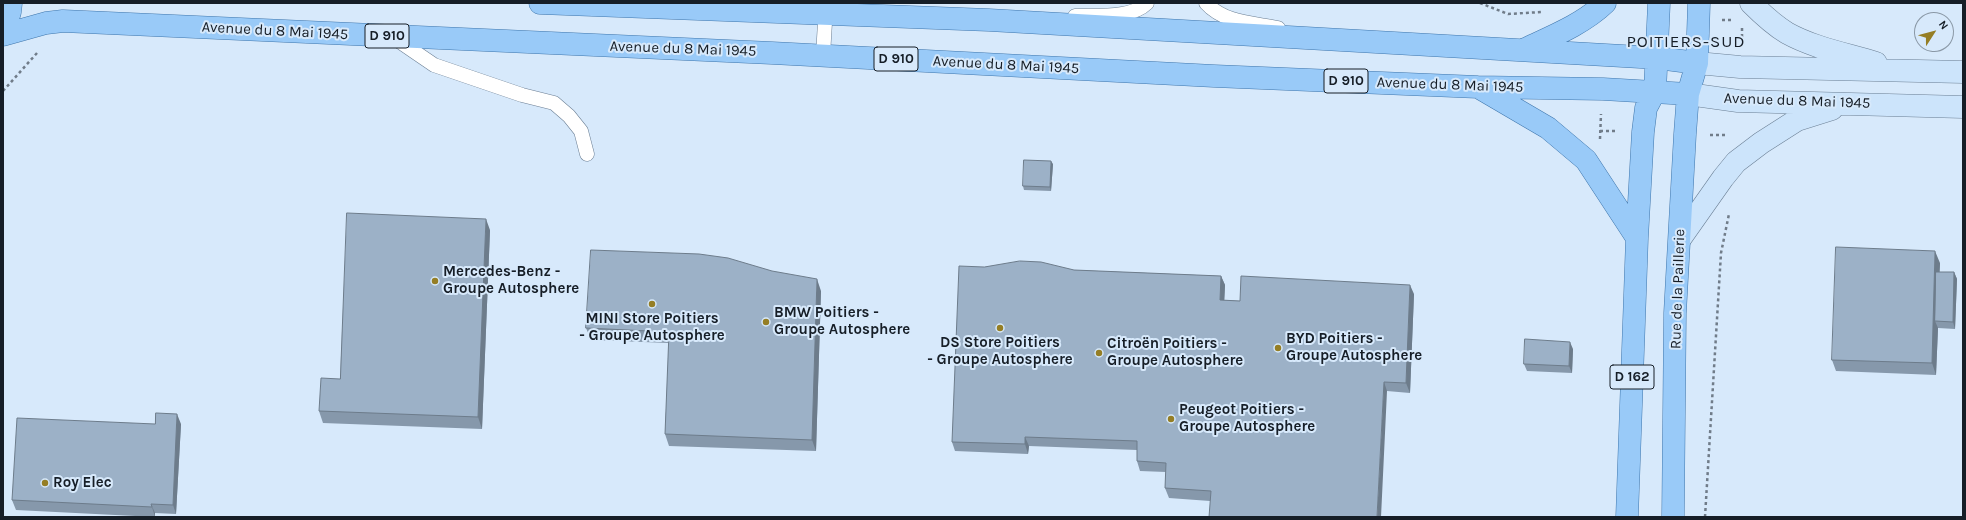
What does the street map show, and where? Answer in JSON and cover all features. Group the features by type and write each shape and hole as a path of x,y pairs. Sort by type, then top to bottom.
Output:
{"main road":[{"path":"3,35 10,12 11,3"},
{"path":"540,3 826,9 989,20 1658,58 1740,67 1963,72"},
{"path":"1522,50 1580,22 1595,13 1605,3"},
{"path":"1655,92 1658,58 1659,3"},
{"name":"Rue de la Paillerie","path":"1673,517 1675,314 1688,94 1697,63 1699,3"},
{"path":"1751,3 1774,24 1787,33 1904,71"},
{"name":"Avenue du 8 Mai 1945","path":"3,35 46,23 63,22 823,55 1206,75 1478,87 1655,92 1688,94 1738,101 1963,107"},
{"name":"D 910","path":"1478,87 1548,128 1586,160 1637,238"},
{"name":"D 162","path":"1627,517 1637,238 1645,114 1646,108 1655,92"},
{"path":"1680,239 1723,178 1736,162 1748,152 1797,120 1851,103"}],"lane":[{"path":"989,20 1128,13 1141,9 1147,3"},
{"path":"1206,3 1214,12 1228,18 1349,41"},
{"path":"823,55 826,9"},
{"path":"391,36 434,65 522,95 554,103 569,116 581,131 587,154"}],"path":[{"path":"1480,3 1508,14 1549,12"},
{"path":"1718,21 1736,20"},
{"path":"1600,143 1602,111"},
{"path":"1600,131 1625,132"},
{"path":"1707,135 1728,135 1733,131"},
{"path":"1706,517 1721,253 1730,206"}],"building":[{"path":"1024,160 1051,161 1050,187 1023,186"},
{"path":"347,213 486,219 478,417 319,411 321,378 340,379"},
{"path":"1836,247 1935,251 1932,363 1832,360"},
{"path":"591,250 699,254 728,258 772,271 817,279 812,440 665,434 669,332 586,328"},
{"name":"Peugeot Poitiers - Groupe Autosphere","path":"1020,261 1041,262 1074,270 1221,276 1220,300 1240,301 1241,276 1410,285 1406,383 1384,382 1377,517 1209,517 1211,491 1165,488 1166,463 1137,461 1137,441 1025,437 1025,444 952,442 959,266 984,267"},
{"path":"1936,272 1954,272 1953,322 1935,321"},
{"path":"1525,339 1570,342 1569,366 1524,364"},
{"path":"156,413 177,414 173,505 151,504 152,507 12,500 17,418 155,424"}],"place":[{"name":"Mercedes-Benz - Groupe Autosphere","path":"435,281"},
{"name":"MINI Store Poitiers - Groupe Autosphere","path":"652,304"},
{"name":"BMW Poitiers - Groupe Autosphere","path":"766,322"},
{"name":"DS Store Poitiers - Groupe Autosphere","path":"1000,328"},
{"name":"BYD Poitiers - Groupe Autosphere","path":"1278,348"},
{"name":"Citroën Poitiers - Groupe Autosphere","path":"1099,353"},
{"name":"Peugeot Poitiers - Groupe Autosphere","path":"1171,419"},
{"name":"Roy Elec","path":"45,483"}],"district":[{"name":"POITIERS-SUD","path":"1686,42"}]}
